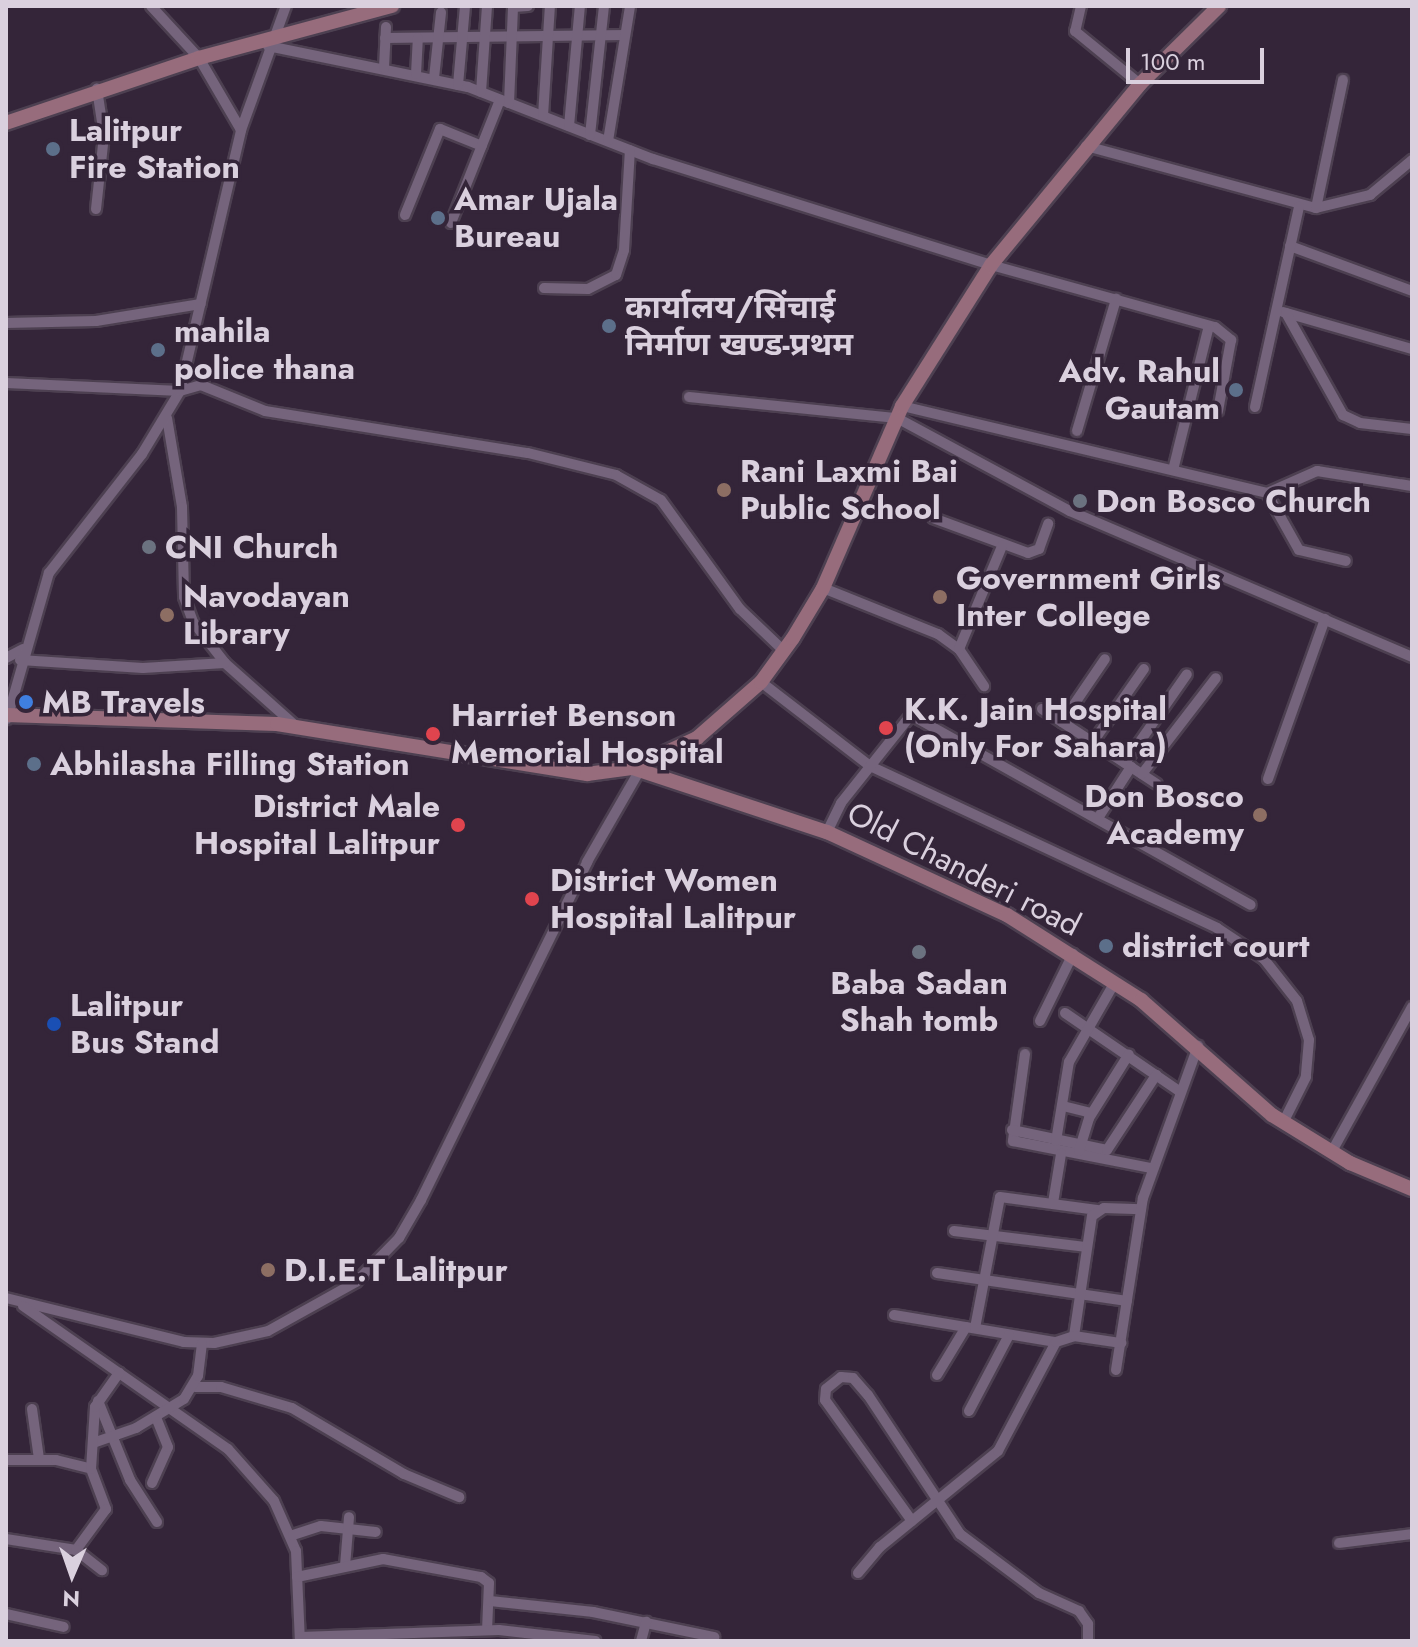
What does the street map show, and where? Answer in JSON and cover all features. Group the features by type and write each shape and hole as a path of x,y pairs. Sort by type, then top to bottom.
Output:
{"street":[{"path":"151,6 195,55 241,130"},
{"path":"286,6 271,39 241,130 180,391 167,418 49,573 21,655 7,717 298,728 562,772 636,769 697,738 761,682 823,588 899,412 991,265 1140,84 1219,6"},
{"path":"271,39 364,6"},
{"path":"6,114 195,55 271,39 392,6"},
{"path":"458,85 465,6"},
{"path":"481,92 487,6"},
{"path":"451,223 482,146 505,102 516,36 513,6 528,6"},
{"path":"543,116 550,6"},
{"path":"569,126 580,6"},
{"path":"590,135 604,6"},
{"path":"608,141 630,6"},
{"path":"1081,6 1075,31 1140,84"},
{"path":"434,78 441,12"},
{"path":"384,68 386,32 418,38 625,35"},
{"path":"416,74 418,38"},
{"path":"271,39 481,92 630,150 991,265 1209,326 1231,340 1218,411"},
{"path":"6,123 195,55"},
{"path":"1316,208 1343,80"},
{"path":"96,209 104,135 97,89"},
{"path":"405,215 440,129 482,146"},
{"path":"1086,146 1299,207 1316,208 1370,195 1412,160"},
{"path":"544,288 588,289 616,275 624,250 630,150"},
{"path":"1255,407 1281,312 1299,207"},
{"path":"1290,246 1412,291"},
{"path":"1077,431 1116,299"},
{"path":"6,323 96,321 201,304"},
{"path":"1281,312 1412,349"},
{"path":"1281,312 1343,415 1360,423 1412,429"},
{"path":"1173,470 1209,326"},
{"path":"6,383 180,391 196,387 265,411 565,460 634,482 661,500 740,609 780,657"},
{"path":"689,397 899,412 1267,493 1317,471 1412,486"},
{"path":"899,412 1070,511 1412,657"},
{"path":"167,418 182,507 184,597 193,622 225,663 298,728"},
{"path":"1267,493 1299,550 1346,561"},
{"path":"933,518 1002,546 1033,553 1048,524"},
{"path":"959,649 1002,546"},
{"path":"823,588 938,634 959,649 984,686"},
{"path":"1268,779 1325,619"},
{"path":"6,658 21,655 143,668 225,663"},
{"path":"1062,722 1105,659"},
{"path":"1093,742 1144,669"},
{"path":"1098,818 1187,674"},
{"path":"1142,774 1216,678"},
{"path":"761,682 870,766 1217,928 1264,959 1297,1001 1309,1040 1306,1077 1278,1119"},
{"path":"1042,709 1157,784"},
{"path":"827,832 906,717 916,716 1251,905"},
{"path":"6,1298 202,1343 268,1331 356,1282 399,1238 636,769"},
{"name":"Old Chanderi road","path":"636,769 827,832 966,895 1073,954 1115,982 1198,1046 1278,1119 1331,1153 1412,1189"},
{"path":"1040,1021 1073,954"},
{"path":"1056,1141 1069,1062 1115,982"},
{"path":"1331,1153 1412,1007"},
{"path":"1065,1013 1179,1091"},
{"path":"1116,1370 1141,1209 1151,1168 1198,1046"},
{"path":"1025,1054 1012,1130 1015,1143 1061,1154 1109,1149 1156,1075"},
{"path":"1079,1152 1091,1113 1129,1054"},
{"path":"1063,1106 1091,1113"},
{"path":"1012,1130 1056,1141 1079,1152 1151,1168"},
{"path":"1053,1203 1061,1154"},
{"path":"937,1375 970,1328 989,1236 1002,1195 1097,1210 1141,1209"},
{"path":"1074,1336 1087,1247 1097,1210"},
{"path":"954,1231 1087,1247"},
{"path":"937,1273 1127,1301"},
{"path":"18,1302 228,1449 274,1501 293,1535 300,1639 392,1637 487,1630 595,1641"},
{"path":"894,1315 1056,1342 1074,1336 1121,1343"},
{"path":"969,1411 1009,1335"},
{"path":"858,1573 912,1521 974,1473 1003,1444 1056,1342"},
{"path":"195,1387 202,1343"},
{"path":"76,1550 105,1518 91,1469 93,1443 98,1401 119,1373"},
{"path":"912,1521 825,1400 826,1389 841,1377 853,1378 868,1395 937,1502 969,1541 1039,1593 1079,1611 1088,1624 1088,1641"},
{"path":"93,1443 113,1438 156,1417 195,1387 221,1387 292,1408 404,1474 459,1497"},
{"path":"98,1401 113,1438 157,1522"},
{"path":"32,1409 39,1459"},
{"path":"152,1483 168,1447 156,1417"},
{"path":"6,1460 39,1459 91,1469"},
{"path":"345,1566 349,1517"},
{"path":"293,1535 321,1526 376,1532"},
{"path":"1339,1543 1412,1534"},
{"path":"6,1539 76,1550 102,1570"},
{"path":"297,1577 391,1560 481,1577 489,1583 487,1630"},
{"path":"490,1601 646,1622 714,1637"},
{"path":"6,1614 64,1627"},
{"path":"641,1641 646,1622"}],"place":[{"name":"Lalitpur Fire Station","path":"53,149"},
{"name":"Amar Ujala Bureau","path":"438,218"},
{"name":"कार्यालय/सिंचाई निर्माण खण्ड-प्रथम","path":"609,326"},
{"name":"mahila police thana","path":"158,350"},
{"name":"Adv. Rahul Gautam","path":"1236,390"},
{"name":"Rani Laxmi Bai Public School","path":"724,490"},
{"name":"Don Bosco Church","path":"1080,501"},
{"name":"CNI Church","path":"149,547"},
{"name":"Government Girls Inter College","path":"940,597"},
{"name":"Navodayan Library","path":"167,615"},
{"name":"MB Travels","path":"26,702"},
{"name":"K.K. Jain Hospital (Only For Sahara)","path":"886,728"},
{"name":"Harriet Benson Memorial Hospital","path":"433,734"},
{"name":"Abhilasha Filling Station","path":"34,764"},
{"name":"Don Bosco Academy","path":"1260,815"},
{"name":"District Male Hospital Lalitpur","path":"458,825"},
{"name":"District Women Hospital Lalitpur","path":"532,899"},
{"name":"district court","path":"1106,946"},
{"name":"Baba Sadan Shah tomb","path":"919,952"},
{"name":"Lalitpur Bus Stand","path":"54,1024"},
{"name":"D.I.E.T Lalitpur","path":"268,1270"}]}
